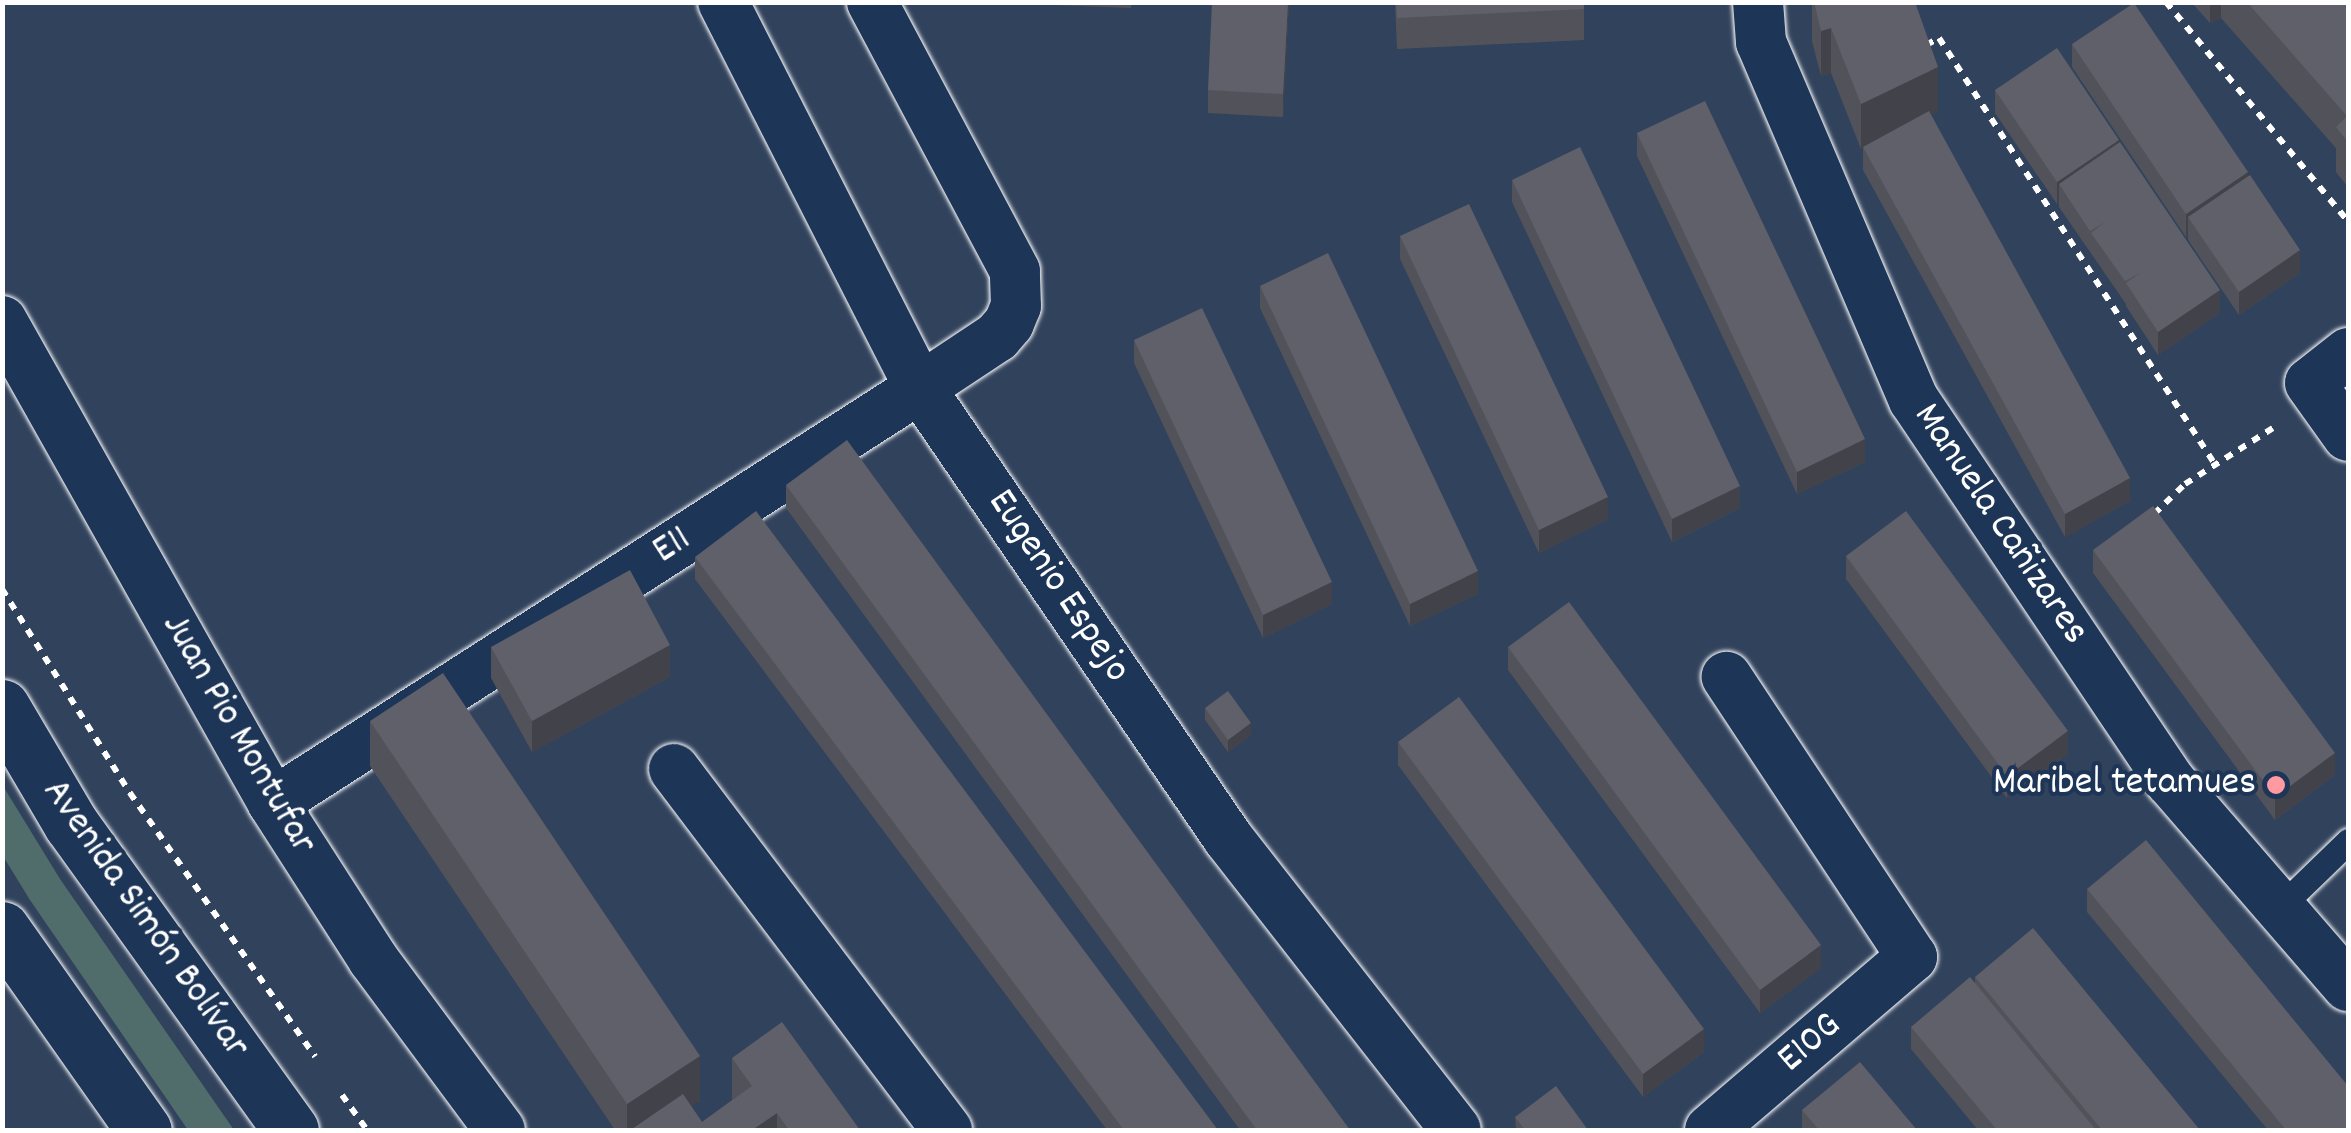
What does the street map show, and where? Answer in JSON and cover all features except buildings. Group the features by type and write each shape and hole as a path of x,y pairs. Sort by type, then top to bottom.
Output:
{"highway":[{"name":"Avenida Simón Bolívar","path":"2,707 71,824 291,1130"},
{"path":"2,928 144,1130"}],"street":[{"name":"Eugenio Espejo","path":"723,2 920,388 1228,838 1456,1130"},
{"name":"E11","path":"273,803 920,388 997,337 1009,322 1016,306 1015,271 872,2"},
{"name":"Manuela Cañizares","path":"1758,2 1761,42 1914,400 2171,782 2348,986"},
{"name":"Juan Pio Montufar","path":"2,321 273,803 373,958 500,1130"},
{"path":"2334,417 2310,384 2348,354"},
{"name":"E10G","path":"1710,1130 1912,957 1727,677"},
{"path":"674,768 946,1130"}],"lane":[{"path":"2280,908 2348,842"}],"path":[{"path":"2166,2 2348,221"},
{"path":"1918,49 1940,38 2216,466"},
{"path":"2138,525 2185,484 2216,466 2334,417"},
{"path":"2,589 130,792 322,1066"},
{"path":"333,1082 367,1130"}],"green space":[{"path":"3,786 60,879 234,1130 188,1130 30,900 3,856"}],"place":[{"name":"Maribel tetamues","path":"2276,785"}]}
